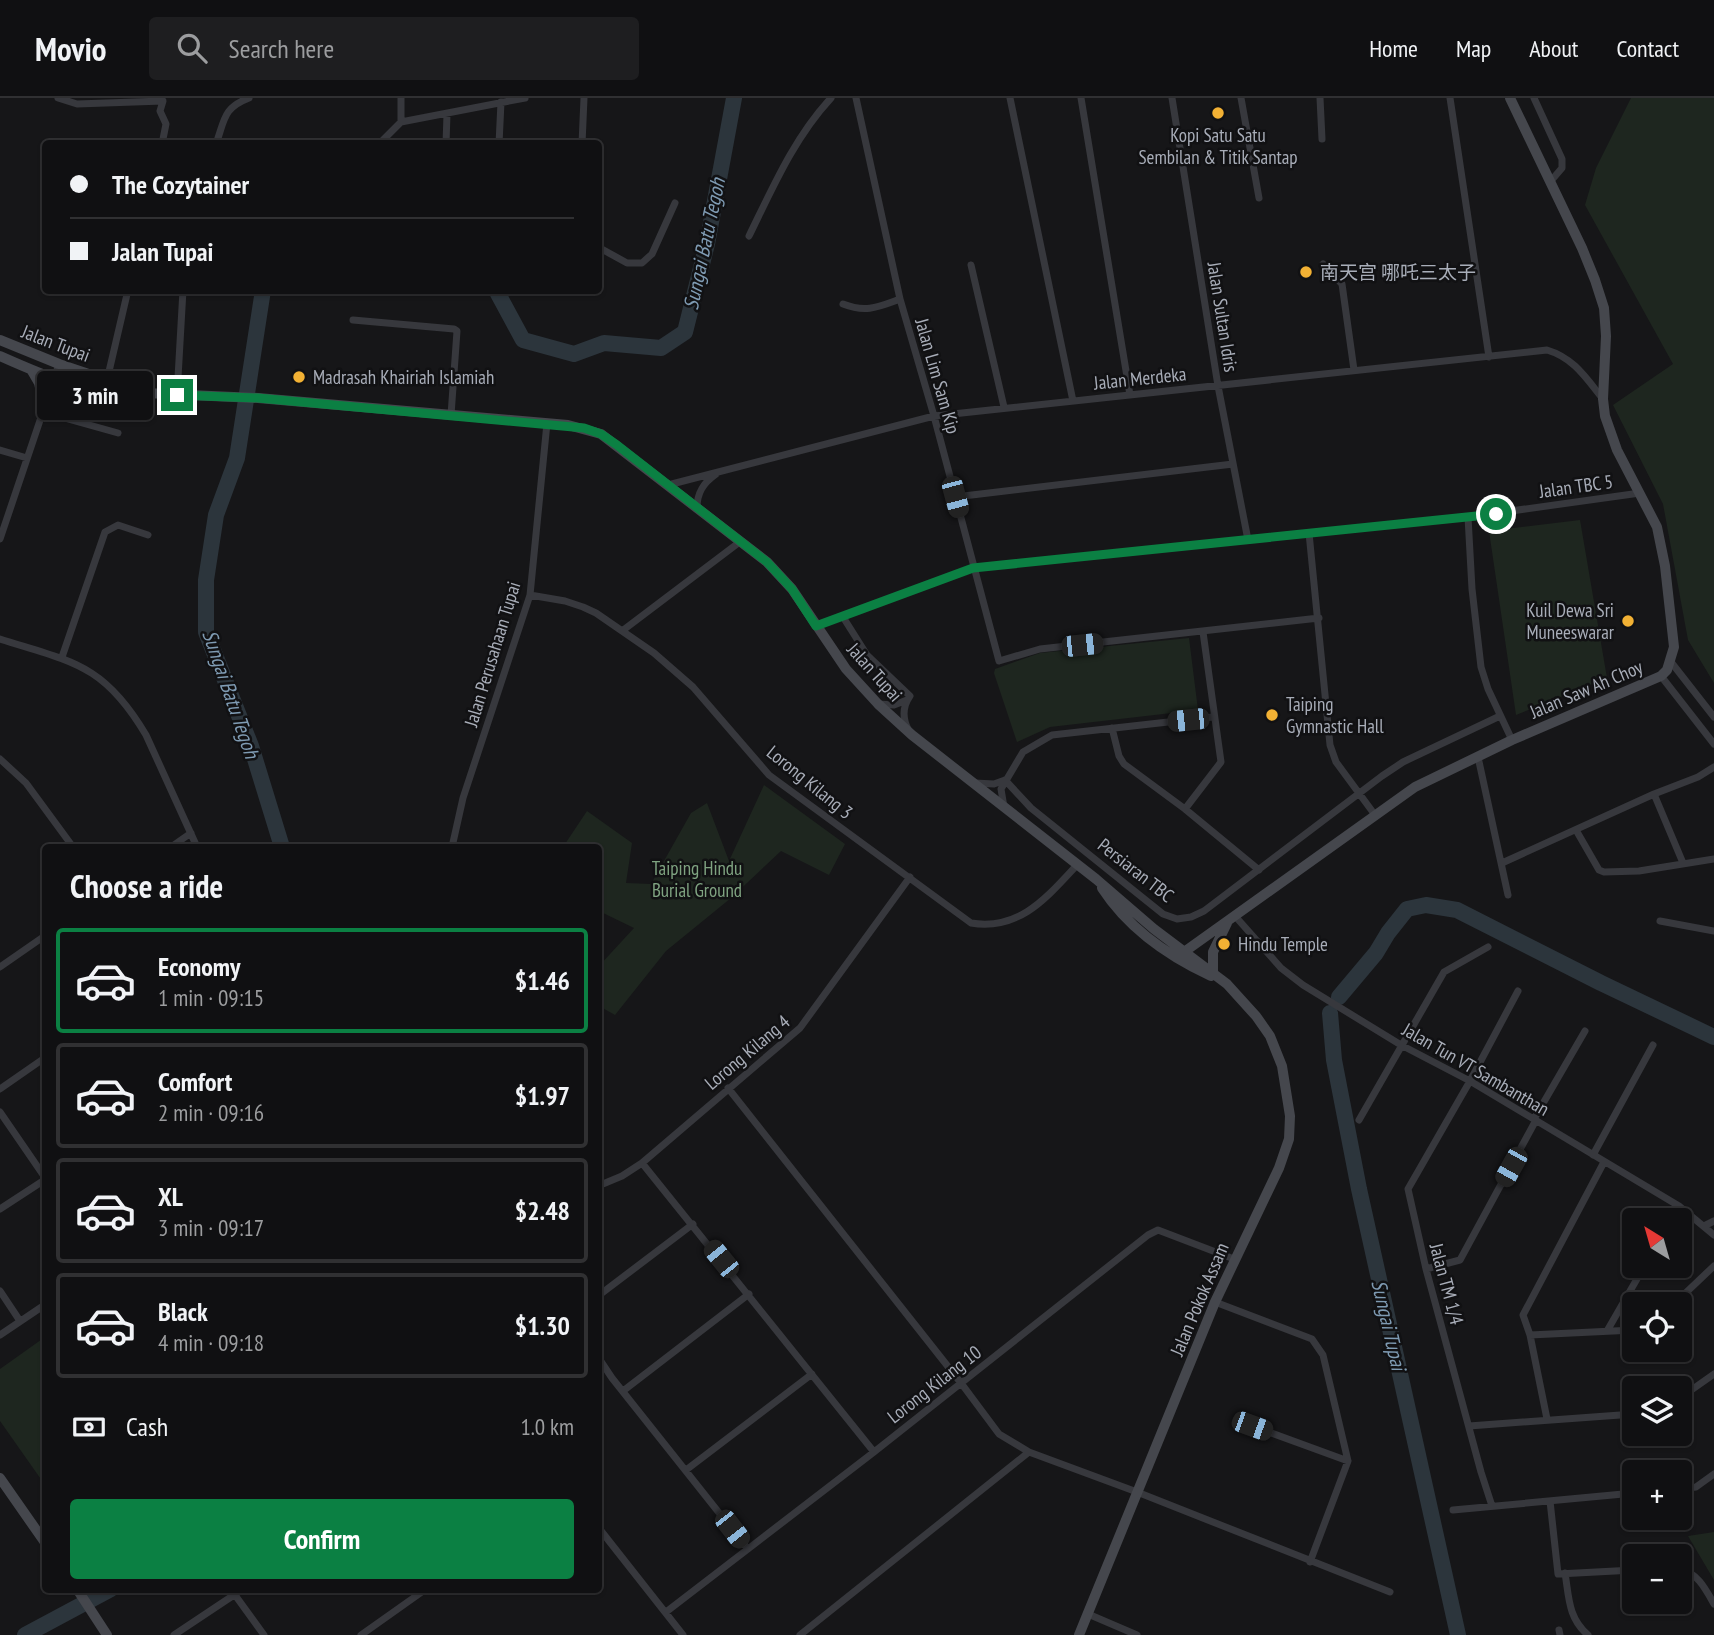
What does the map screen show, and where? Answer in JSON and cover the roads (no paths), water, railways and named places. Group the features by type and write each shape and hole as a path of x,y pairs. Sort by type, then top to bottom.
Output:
{"street":[{"path":"58,98 77,104 163,101 160,111 166,124 163,140"},
{"path":"217,140 226,113 232,105 249,98"},
{"path":"401,98 401,121"},
{"path":"383,140 401,121 524,98"},
{"path":"582,140 584,98"},
{"path":"749,236 796,144 831,98"},
{"name":"Jalan Lim Sam Kip","path":"856,98 900,299 999,661 1040,649 1203,632"},
{"path":"1010,98 1073,401"},
{"path":"1081,98 1130,395"},
{"name":"Jalan Sultan Idris","path":"1172,98 1218,386 1248,540"},
{"path":"1241,98 1259,198"},
{"path":"1320,98 1322,139"},
{"path":"1450,98 1489,357"},
{"name":"Jalan Saw Ah Choy","path":"1184,952 1415,787 1512,740 1661,676 1671,662 1674,647 1665,566 1657,527 1610,433 1603,399 1606,336 1604,308 1595,279 1510,98"},
{"path":"1534,98 1562,159 1562,168 1550,182"},
{"path":"499,140 501,102"},
{"path":"446,140 447,114"},
{"path":"602,249 627,263 642,263 652,254 675,203"},
{"path":"1323,264 1342,284 1354,370"},
{"path":"971,265 1004,407"},
{"path":"107,380 127,294"},
{"path":"177,395 183,294"},
{"path":"843,304 858,310 873,309 900,299"},
{"path":"353,320 457,331 451,415"},
{"name":"Jalan Tupai","path":"0,340 145,393 264,398 547,424 584,428 601,434 741,541 780,575 846,669 878,704 912,735 1227,984"},
{"name":"Jalan Merdeka","path":"668,485 934,416 1547,350 1562,354 1576,366 1603,399"},
{"path":"0,356 54,381 118,394 145,393"},
{"path":"0,540 60,364"},
{"path":"32,371 39,383 43,409"},
{"path":"43,409 72,385"},
{"path":"43,409 118,433"},
{"name":"Jalan Perusahaan Tupai","path":"453,844 463,798 530,595 547,424"},
{"path":"0,450 27,458"},
{"path":"955,497 1233,464"},
{"path":"697,508 697,496 703,486 723,470"},
{"name":"Jalan TBC 5","path":"816,626 973,568 1468,517 1640,493"},
{"path":"1468,517 1472,589 1481,667 1512,740"},
{"path":"62,657 105,533 118,525 148,535"},
{"path":"1309,533 1330,745 1336,762 1375,815"},
{"path":"622,631 741,541"},
{"name":"Lorong Kilang 3","path":"530,595 583,607 654,653 693,687 769,775 971,923 986,926 1016,919 1047,897 1077,865"},
{"path":"843,617 867,654 910,696 903,717 912,735"},
{"path":"1185,809 1221,762 1203,632 1319,618"},
{"path":"0,639 62,657 99,676 125,704 146,735 196,844"},
{"path":"1671,662 1714,717"},
{"path":"1661,676 1714,744"},
{"path":"878,704 894,705 908,700"},
{"name":"Persiaran TBC","path":"1005,779 1031,807 1163,914 1177,919 1191,918 1403,762 1500,716"},
{"path":"1004,807 1001,789 1023,752 1052,735 1213,717"},
{"path":"1112,728 1119,756 1124,764 1185,809 1259,870"},
{"path":"1478,757 1508,895"},
{"path":"0,759 26,783 71,844"},
{"path":"1502,863 1654,794 1698,777 1714,767"},
{"path":"972,783 994,784 1005,779"},
{"path":"1654,794 1683,863"},
{"path":"1576,830 1601,872 1639,871 1714,859"},
{"path":"175,844 191,833"},
{"name":"Lorong Kilang 4","path":"602,1184 642,1163 800,1028 910,877"},
{"path":"1096,879 1114,908 1140,932 1178,961 1227,984"},
{"path":"1213,972 1213,952 1232,918"},
{"name":"Jalan Tun VT Sambanthan","path":"1232,918 1281,968 1303,985 1401,1045 1470,1080 1679,1206 1714,1235"},
{"path":"1660,921 1714,931"},
{"path":"0,967 42,938"},
{"path":"1359,1119 1444,972 1488,947"},
{"name":"Jalan Pokok Assam","path":"1079,1635 1215,1302 1279,1168 1289,1139 1290,1116 1282,1066 1270,1036 1227,984"},
{"name":"Jalan TM 1/4","path":"1492,1506 1426,1269 1408,1189 1518,991"},
{"path":"1426,1269 1460,1260 1585,1031"},
{"path":"1593,1155 1653,1045"},
{"path":"0,1089 42,1060"},
{"path":"728,1088 999,1434 1029,1452 1138,1492 1390,1592"},
{"path":"0,1112 42,1173"},
{"path":"1547,1419 1530,1335 1523,1315 1604,1161"},
{"path":"642,1163 874,1452"},
{"path":"0,1209 42,1182"},
{"path":"1704,1226 1714,1221"},
{"path":"602,1293 692,1224"},
{"name":"Lorong Kilang 10","path":"666,1612 874,1452 1148,1235 1158,1230 1234,1259"},
{"path":"1687,1292 1714,1266"},
{"path":"1607,1331 1638,1278"},
{"path":"0,1291 20,1321"},
{"path":"624,1391 749,1294"},
{"path":"1215,1302 1312,1339 1323,1356 1348,1461 1310,1562"},
{"path":"0,1335 42,1307"},
{"path":"1530,1335 1622,1330"},
{"path":"602,1362 747,1548"},
{"path":"686,1470 812,1374"},
{"path":"1692,1390 1714,1374"},
{"path":"1469,1426 1622,1415"},
{"path":"1252,1426 1348,1461"},
{"path":"800,1635 1029,1452"},
{"path":"1692,1488 1714,1475"},
{"path":"0,1478 42,1538"},
{"path":"1453,1510 1622,1494"},
{"path":"1550,1501 1558,1574 1622,1571"},
{"path":"602,1532 683,1635"},
{"path":"1565,1573 1574,1620 1588,1635"},
{"path":"1692,1574 1700,1580 1714,1604"},
{"path":"80,1593 107,1635"},
{"path":"174,1635 238,1593"},
{"path":"361,1635 420,1593"},
{"path":"235,1595 264,1635"},
{"path":"1088,1614 1137,1635"}],"waterway":[{"name":"Sungai Batu Tegoh","path":"498,294 523,340 574,354 604,343 661,348 685,332 707,244 734,98"},
{"name":"Sungai Batu Tegoh","path":"262,294 237,458 216,515 206,580 206,632 251,746 281,844"},
{"name":"Sungai Tupai","path":"1339,997 1376,953 1407,909 1426,905 1457,910 1714,1037"},
{"name":"Sungai Tupai","path":"1330,1013 1334,1060 1359,1189 1458,1635"},
{"name":"Sungai Batu Tegoh","path":"25,1635 104,1593"}],"place":[{"name":"Kopi Satu Satu Sembilan & Titik Santap","path":"1218,113"},
{"name":"南天宫 哪吒三太子","path":"1306,272"},
{"name":"Madrasah Khairiah Islamiah","path":"299,377"},
{"name":"Kuil Dewa Sri Muneeswarar","path":"1628,621"},
{"name":"Taiping Gymnastic Hall","path":"1272,715"},
{"name":"Hindu Temple","path":"1224,944"}],"park label":[{"name":"Taiping Hindu Burial Ground","path":"697,879"}]}
